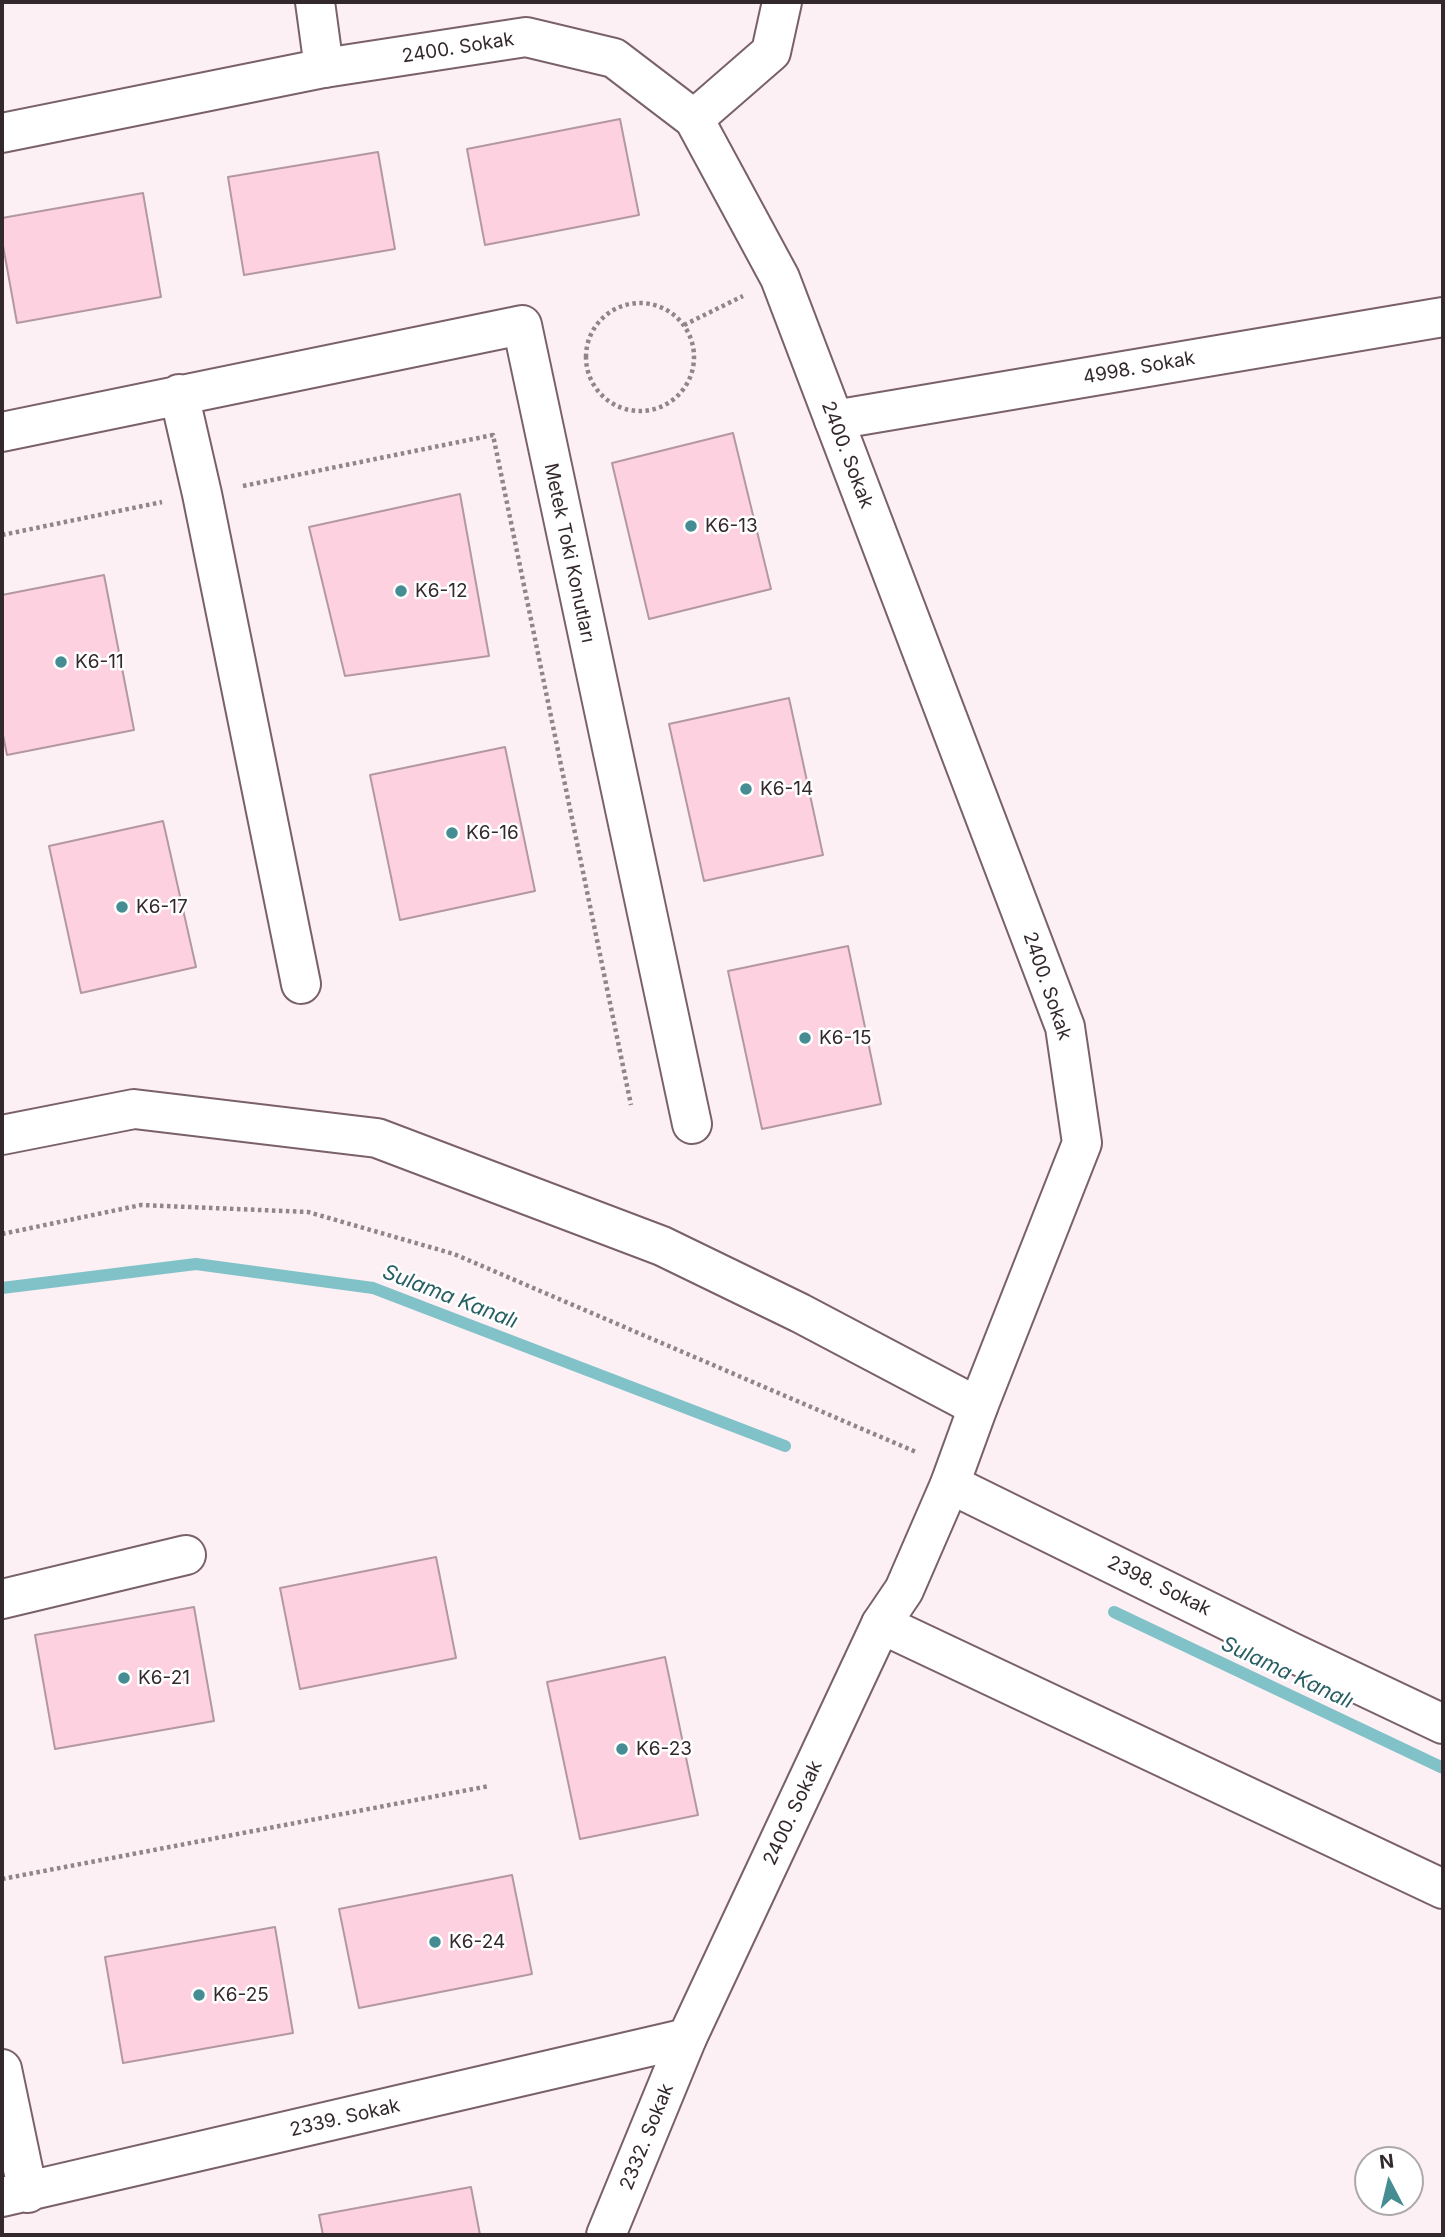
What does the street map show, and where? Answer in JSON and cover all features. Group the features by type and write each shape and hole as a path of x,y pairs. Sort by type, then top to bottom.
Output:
{"street":[{"path":"315,2 324,68"},
{"path":"694,119 771,52 782,2"},
{"name":"2400. Sokak","path":"2,134 324,68 526,37 614,58 694,119 780,278 1065,1027 1082,1143 950,1484 904,1590 881,1624 688,2038"},
{"name":"4998. Sokak","path":"834,420 1443,317"},
{"name":"Metek Toki Konutları","path":"2,432 522,325 692,1124"},
{"path":"178,394 202,494 301,984"},
{"path":"2,1135 134,1109 377,1138 662,1246 800,1312 978,1407"},
{"name":"2398. Sokak","path":"950,1484 1443,1724"},
{"path":"2,1599 186,1555"},
{"path":"881,1624 1443,1889"},
{"name":"2339. Sokak","path":"15,2195 688,2038"},
{"name":"2332. Sokak","path":"606,2235 688,2038"},
{"path":"2,2069 15,2195"}],"path":[{"path":"684,325 780,278"},
{"path":"635,303 654,304 670,312 684,325 692,341 695,357 692,374 684,389 672,401 656,409 639,411 622,408 607,400 595,387 588,371 586,352 592,334 602,319 617,308 635,303"},
{"path":"2,536 493,435 631,1105"},
{"path":"2,1234 141,1205 309,1213 454,1254 916,1452"},
{"path":"2,1879 489,1786"}],"building":[{"path":"620,119 639,215 485,245 467,149"},
{"path":"378,152 395,249 244,275 228,177"},
{"path":"143,193 161,297 17,323 2,240 2,218"},
{"name":"K6-13","path":"733,433 771,589 649,619 612,463"},
{"name":"K6-12","path":"460,494 489,656 345,676 309,527"},
{"name":"K6-11","path":"104,575 134,730 7,755 2,730 2,595"},
{"name":"K6-14","path":"789,698 823,855 704,881 669,724"},
{"name":"K6-16","path":"505,747 535,891 400,920 370,775"},
{"name":"K6-17","path":"163,821 196,967 81,993 49,846"},
{"name":"K6-15","path":"848,946 881,1104 762,1129 728,971"},
{"path":"436,1557 456,1658 300,1689 280,1588"},
{"name":"K6-21","path":"194,1607 214,1721 55,1749 35,1635"},
{"name":"K6-23","path":"665,1657 698,1815 580,1839 547,1682"},
{"name":"K6-24","path":"512,1875 532,1974 359,2008 339,1909"},
{"name":"K6-25","path":"275,1927 293,2033 123,2063 105,1957"},
{"path":"471,2187 480,2235 323,2235 319,2215"}],"waterway":[{"name":"Sulama Kanalı","path":"2,1288 196,1264 373,1288 785,1446"},
{"name":"Sulama Kanalı","path":"1114,1612 1443,1768"}],"place":[{"name":"K6-13","path":"691,526"},
{"name":"K6-12","path":"401,591"},
{"name":"K6-11","path":"61,662"},
{"name":"K6-14","path":"746,789"},
{"name":"K6-16","path":"452,833"},
{"name":"K6-17","path":"122,907"},
{"name":"K6-15","path":"805,1038"},
{"name":"K6-21","path":"124,1678"},
{"name":"K6-23","path":"622,1749"},
{"name":"K6-24","path":"435,1942"},
{"name":"K6-25","path":"199,1995"}]}
